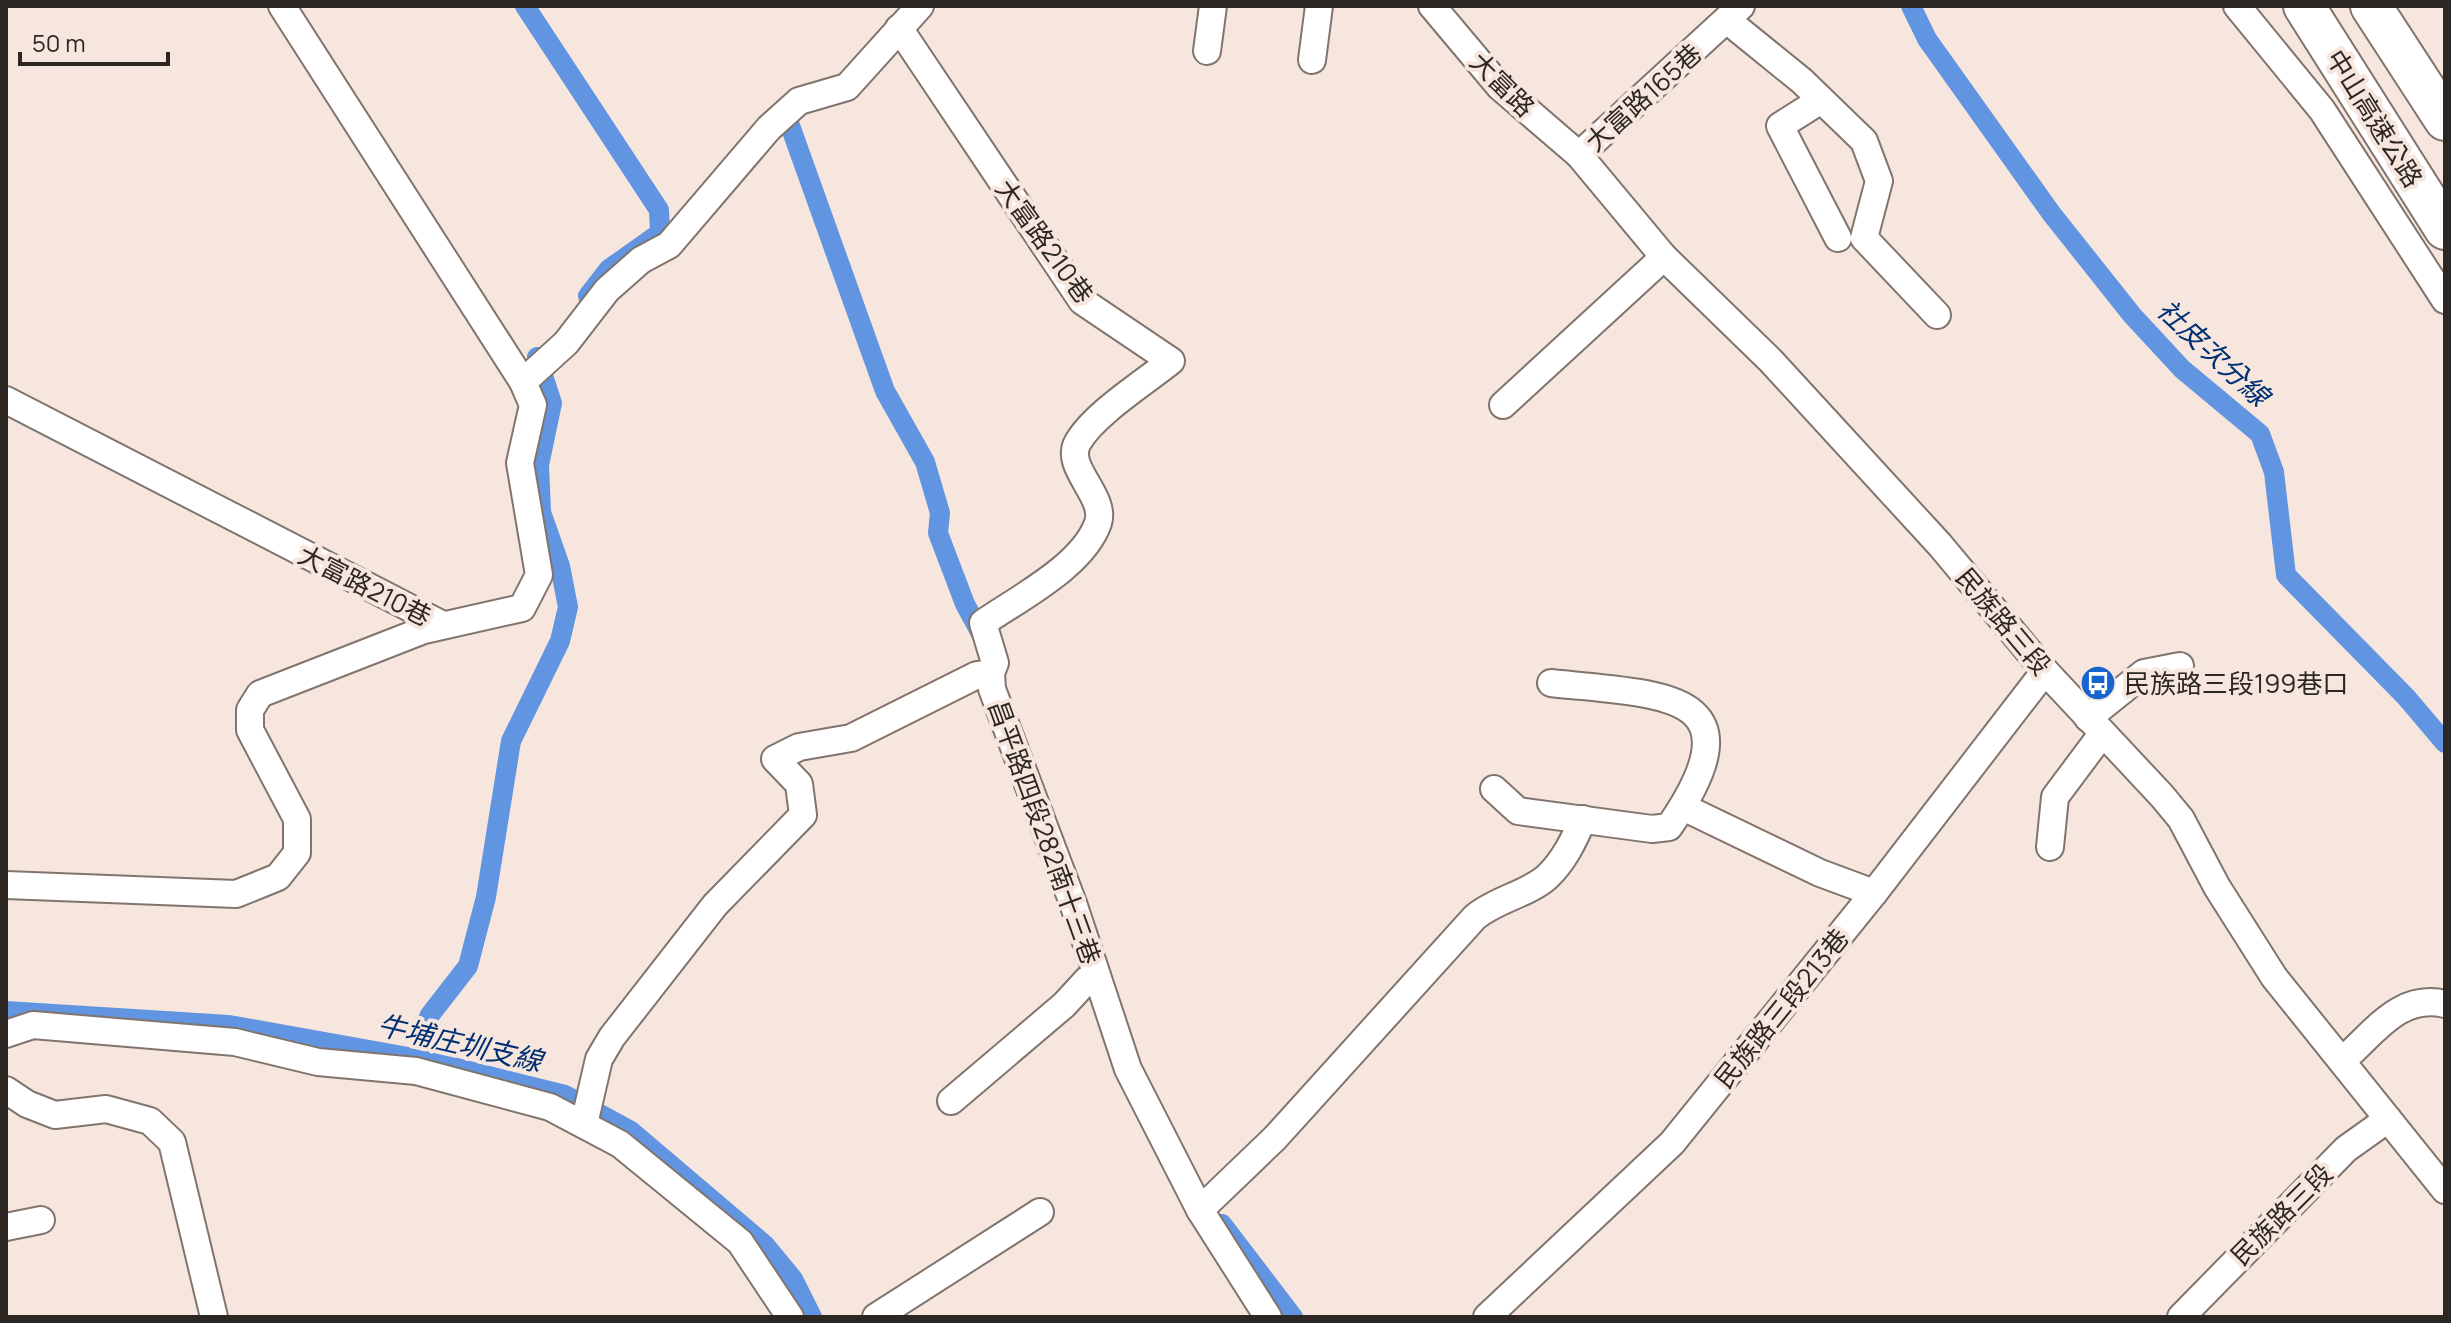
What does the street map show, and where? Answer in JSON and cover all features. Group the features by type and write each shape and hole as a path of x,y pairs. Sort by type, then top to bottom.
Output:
{"highway":[{"name":"中山高速公路","path":"2304,6 2445,229"},
{"path":"2371,6 2445,120"}],"street":[{"name":"大富路210巷","path":"6,400 443,625 522,608 539,575 520,463 533,405 527,380 282,6"},
{"path":"527,380 566,343 607,290 641,260 669,245 769,128 799,101 847,87 920,6"},
{"path":"1207,51 1213,6"},
{"path":"1312,60 1319,6"},
{"name":"大富路","path":"1432,6 1500,87 1579,155"},
{"path":"2237,6 2322,110 2445,300"},
{"path":"1734,14 1864,141 1879,181 1864,238 1937,315"},
{"name":"大富路165巷","path":"1579,155 1734,14"},
{"name":"大富路210巷","path":"899,28 1082,301 1171,361 1103,416 1077,443 1075,456 1099,510 1098,523 1068,567 983,623 995,663 991,673"},
{"path":"1821,100 1780,126 1838,238"},
{"name":"民族路三段","path":"1579,155 1664,257 1771,361 1940,545 2045,671 2181,819 2217,887 2274,977 2344,1059 2445,1190"},
{"path":"1503,405 1664,257"},
{"path":"6,885 236,894 278,877 297,853 297,819 250,730 250,710 260,694 443,625"},
{"path":"2050,847 2055,797 2095,726 2144,673 2180,666"},
{"name":"民族路三段213巷","path":"1487,1317 1672,1143 1874,893 2045,671"},
{"name":"昌平路四段282南十三巷","path":"588,1111 599,1059 612,1037 715,905 803,815 799,784 775,759 799,747 851,738 977,675 991,673 992,689 1128,1069 1200,1210 1268,1317"},
{"path":"1494,789 1518,811 1652,829 1669,827 1683,807 1705,754 1706,726 1696,711 1676,701 1627,691 1551,683"},
{"path":"1683,807 1820,873 1874,893"},
{"path":"1200,1210 1275,1138 1475,917 1492,903 1545,879 1571,848 1583,819"},
{"path":"951,1101 1064,1005 1087,980 1097,976"},
{"path":"2344,1059 2404,1005 2428,1000 2445,1004"},
{"path":"6,1034 33,1025 235,1042 318,1062 416,1071 525,1099 588,1111 620,1144 740,1242 790,1317"},
{"path":"6,1090 27,1104 55,1115 106,1109 150,1121 172,1142 214,1317"},
{"name":"民族路三段","path":"2181,1317 2334,1159 2388,1119"},
{"path":"876,1317 1040,1212"},
{"path":"6,1227 41,1220"}],"waterway":[{"path":"525,6 659,210 660,233 609,269 588,296"},
{"name":"社皮次分線","path":"1911,6 1927,39 2051,213 2132,315 2182,369 2260,434 2274,472 2286,575 2406,697 2445,743"},
{"path":"788,120 885,391 925,462 940,513 938,533 965,604 985,641"},
{"path":"425,1060 420,1037 430,1015 468,966 486,897 511,741 560,641 568,607 560,566 541,512 539,465 552,403 537,357"},
{"name":"牛埔庄圳支線","path":"6,1011 229,1025 425,1060 565,1095 631,1131 765,1245 793,1279 812,1317"},
{"path":"1222,1224 1293,1317"}],"place":[{"name":"民族路三段199巷口","path":"2098,683"}]}
